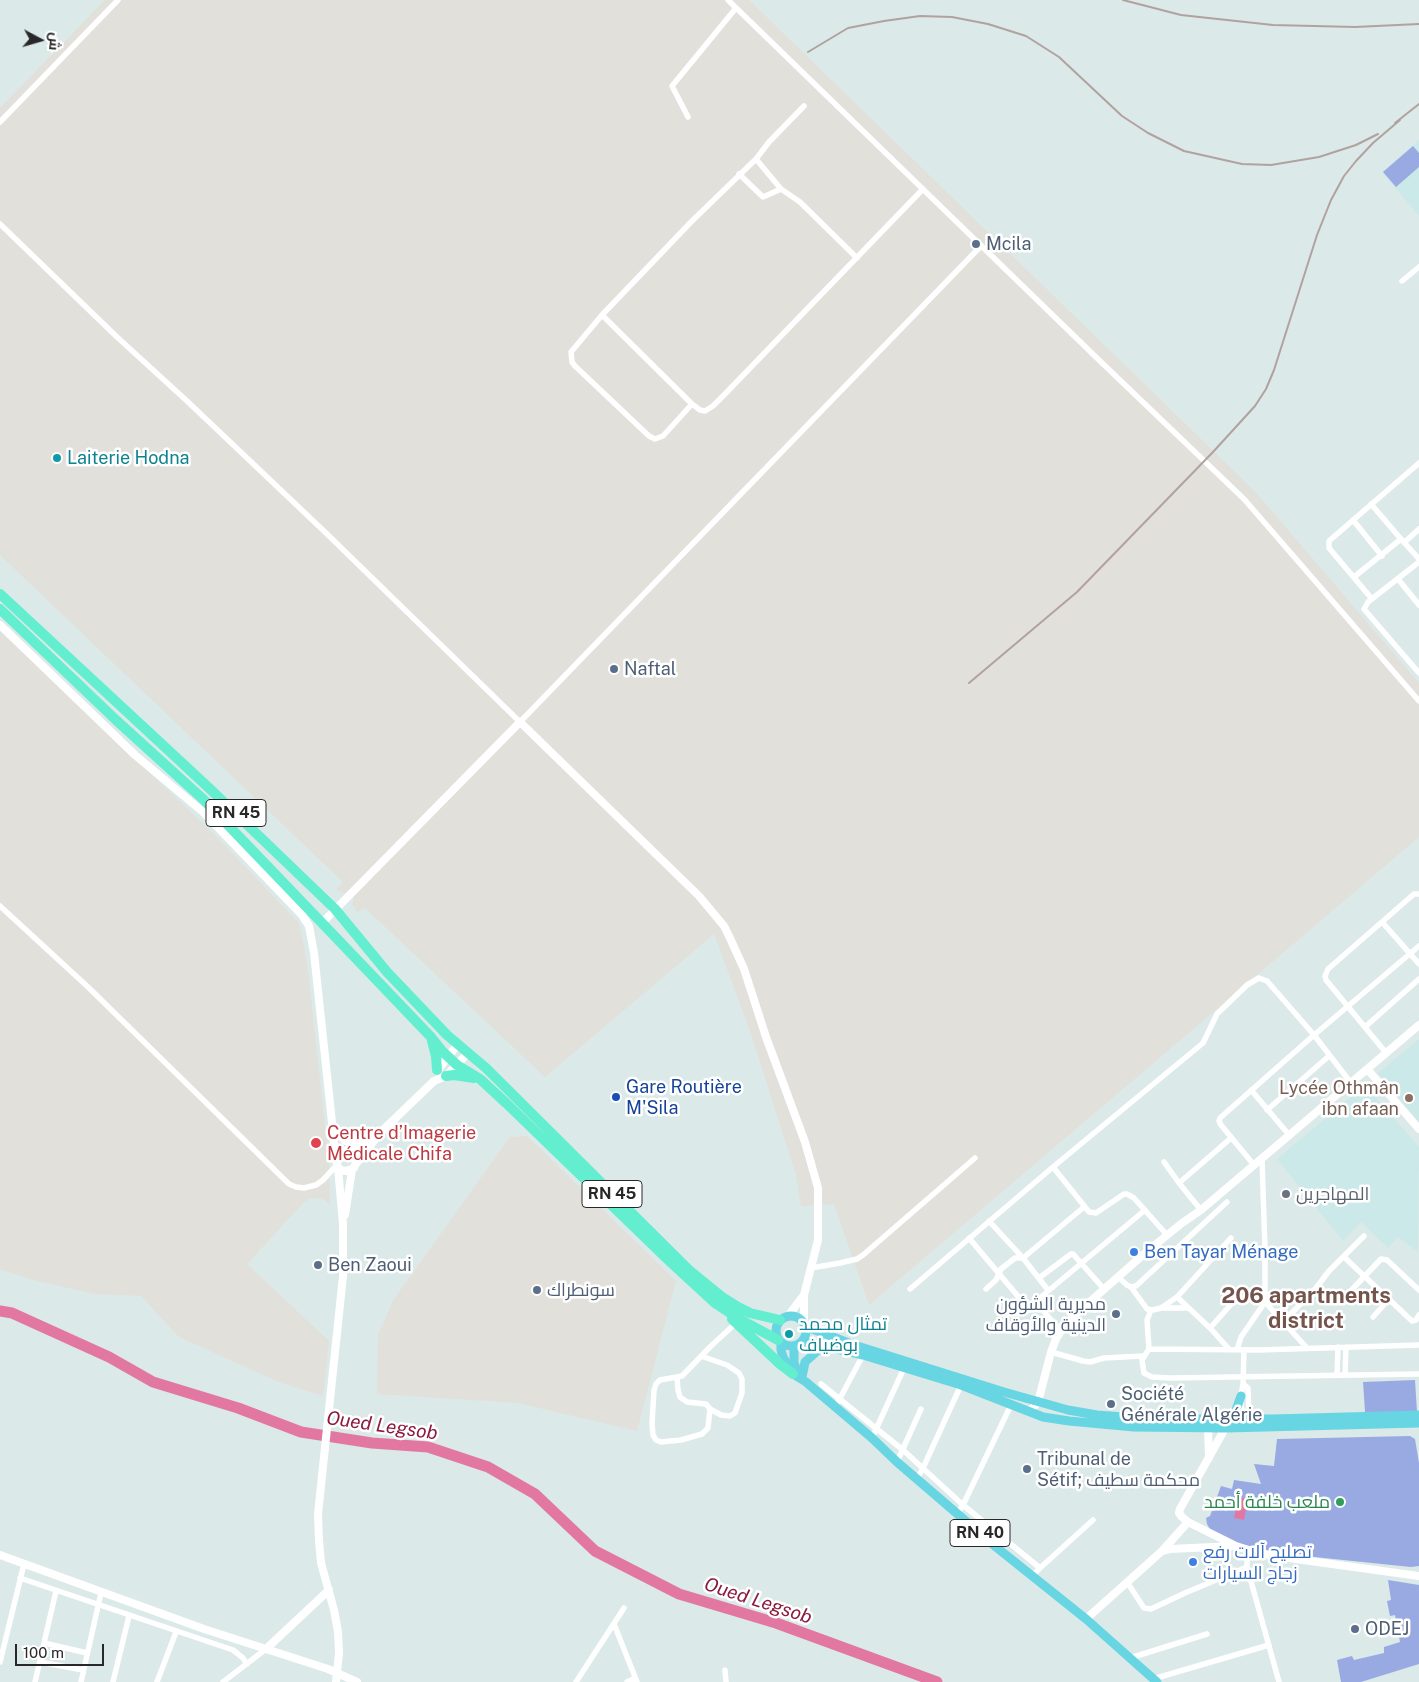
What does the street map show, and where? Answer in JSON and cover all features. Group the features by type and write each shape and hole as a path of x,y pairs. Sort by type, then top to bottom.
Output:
{"highway":[{"name":"RN 45","path":"0,594 209,788 335,909 387,972 447,1035 490,1072 690,1271 722,1297 738,1307 750,1313 784,1318"},
{"name":"RN 45","path":"0,609 116,720 204,800 457,1065 480,1079 715,1303 741,1320 780,1341"},
{"path":"431,1037 441,1073 480,1079"},
{"name":"RN 40","path":"715,1303 780,1364 800,1378"}],"main road":[{"path":"0,625 135,754 203,812 302,915 309,926 313,946 343,1224 342,1300 319,1499 321,1563 338,1632 336,1682"},
{"path":"322,922 520,722 699,896 724,926 744,969 812,1163 818,1188 818,1240 804,1295 805,1334 798,1343 796,1369 800,1378"},
{"path":"1030,1412 1038,1402 1051,1352 1061,1331 1076,1314 1167,1235 1201,1210 1290,1136 1419,1025"},
{"path":"337,1164 346,1171 354,1167 380,1133 441,1073 448,1056 458,1044"},
{"path":"441,1073 457,1065 468,1053"},
{"path":"1368,1070 1419,1129"},
{"path":"332,1126 345,1141 356,1145"},
{"path":"337,1164 339,1154 380,1133"},
{"path":"343,1224 354,1167 354,1156 346,1151"},
{"path":"800,1378 782,1357 776,1327 804,1295"},
{"path":"784,1318 797,1317 804,1325 882,1354 1068,1410 1125,1418 1273,1419 1419,1415"},
{"path":"780,1341 785,1345 798,1343 824,1345 863,1355 961,1385 1043,1416 1104,1425 1134,1428 1226,1428 1419,1423"},
{"path":"800,1378 805,1362 824,1345"},
{"name":"RN 40","path":"800,1378 838,1403 897,1462 996,1547 1086,1619 1155,1680"},
{"path":"1241,1396 1238,1418 1226,1428 1197,1476 1180,1509 1181,1516 1188,1522 1247,1550 1274,1556 1419,1576"},
{"path":"1208,1427 1209,1458"},
{"path":"1086,1619 1162,1551 1188,1522"},
{"path":"1162,1551 1236,1546"},
{"path":"0,1555 204,1629 337,1672 357,1682"},
{"path":"266,1649 329,1590"}],"street":[{"path":"0,122 118,0"},
{"path":"728,0 1244,499 1419,701"},
{"path":"688,117 672,86 736,8"},
{"path":"692,404 663,436 655,439 649,436 575,366 570,357 571,352 602,315 739,174 756,159 769,142 804,106"},
{"path":"756,159 781,189 800,202 857,258"},
{"path":"739,174 763,197 781,189"},
{"path":"602,315 692,404 705,411 713,406 923,189"},
{"path":"0,224 117,337 326,533 520,722 981,246"},
{"path":"1402,281 1419,267"},
{"path":"1372,599 1329,548 1329,541 1419,463"},
{"path":"1371,504 1419,561 1372,599 1365,606 1365,612 1418,671"},
{"path":"1353,520 1382,556"},
{"path":"1354,577 1419,528"},
{"path":"1398,579 1419,604"},
{"path":"1387,1054 1326,980 1326,972 1414,894 1419,894"},
{"path":"0,906 88,987 289,1184 304,1188 316,1185 337,1164"},
{"path":"1383,923 1419,964"},
{"path":"1254,1165 1221,1125 1220,1118 1419,946"},
{"path":"910,1289 968,1238 1203,1043 1217,1014 1247,985 1259,978 1267,982 1314,1035 1351,1083"},
{"path":"1365,1027 1419,979"},
{"path":"1267,1110 1329,1056"},
{"path":"1251,1090 1290,1136"},
{"path":"1178,1183 1231,1138"},
{"path":"811,1268 840,1263 863,1255 975,1158"},
{"path":"1237,1350 1241,1337 1265,1302 1262,1159"},
{"path":"1164,1162 1178,1183 1201,1210"},
{"path":"1053,1167 1084,1207 1091,1213 1096,1213 1124,1194 1127,1194 1134,1198 1167,1235"},
{"path":"1131,1287 1136,1286 1227,1202"},
{"path":"986,1289 996,1280 1001,1269 1015,1258 1023,1258 1084,1207"},
{"path":"1061,1331 1039,1306 1039,1299 1145,1210"},
{"path":"989,1221 1023,1258 1048,1290"},
{"path":"1284,1321 1364,1236"},
{"path":"968,1238 1027,1307 1039,1306"},
{"path":"1161,1308 1177,1296 1231,1238"},
{"path":"1039,1278 1073,1254 1104,1289"},
{"path":"1344,1257 1412,1321 1416,1320 1419,1315"},
{"path":"1342,1300 1379,1260 1384,1259 1419,1290"},
{"path":"1118,1277 1131,1287 1147,1309 1188,1308"},
{"path":"1177,1296 1210,1328 1229,1350"},
{"path":"1372,1317 1389,1299"},
{"path":"1210,1328 1235,1300"},
{"path":"1265,1302 1307,1348"},
{"path":"1151,1310 1147,1320 1149,1349 1143,1356 1142,1364 1144,1373 1152,1377 1419,1374"},
{"path":"710,1409 708,1428 702,1434 681,1440 661,1442 656,1440 652,1432 656,1384 660,1380 682,1376 736,1323"},
{"path":"1149,1349 1244,1350 1419,1345"},
{"path":"1338,1347 1338,1375"},
{"path":"1345,1375 1346,1347"},
{"path":"1241,1396 1244,1350"},
{"path":"1051,1352 1090,1362 1104,1358 1143,1356"},
{"path":"838,1403 863,1355"},
{"path":"677,1378 680,1397 687,1402 706,1404 710,1409 721,1415 730,1416 735,1413 742,1393 740,1373 719,1361 701,1356"},
{"path":"872,1438 904,1368"},
{"path":"821,1384 838,1403 877,1429 903,1450 963,1505 1040,1568"},
{"path":"1238,1418 1248,1388 1243,1384"},
{"path":"917,1479 961,1385"},
{"path":"957,1514 1011,1405"},
{"path":"897,1462 921,1409"},
{"path":"1033,1575 1093,1520"},
{"path":"996,1547 1004,1539"},
{"path":"1247,1550 1247,1567 1279,1682"},
{"path":"0,1662 24,1564"},
{"path":"1127,1582 1144,1608 1151,1609 1247,1567"},
{"path":"20,1578 233,1650 247,1664"},
{"path":"36,1682 56,1591"},
{"path":"81,1682 101,1593"},
{"path":"576,1682 624,1608"},
{"path":"114,1682 129,1616"},
{"path":"614,1624 636,1680 627,1682"},
{"path":"200,1640 204,1629"},
{"path":"157,1682 176,1632"},
{"path":"1130,1658 1208,1634"},
{"path":"233,1650 239,1640"},
{"path":"44,1643 87,1652"},
{"path":"1155,1680 1269,1645"},
{"path":"223,1682 266,1649"},
{"path":"40,1662 83,1670"},
{"path":"229,1682 240,1670"},
{"path":"725,1670 726,1682"},
{"path":"581,1674 584,1682"}],"shaded area":[{"path":"105,0 749,0 1258,495 1419,683 1419,837 869,1305 834,1204 801,1206 796,1175 750,1031 714,934 545,1077 365,908 357,912 352,904 354,898 350,893 336,890 343,882 0,555 0,108"},
{"path":"1419,140 1419,216 1382,172"},
{"path":"1413,146 1419,153 1419,167 1396,187 1383,172"},
{"path":"0,631 213,833 299,923 307,962 329,1162 330,1205 325,1200 318,1198 309,1199 304,1202 247,1264 329,1341 323,1396 279,1382 179,1337 141,1296 95,1294 33,1280 0,1269"},
{"name":"Lycée Othmân ibn afaan","path":"1419,1039 1419,1122 1378,1073"},
{"path":"1365,1085 1419,1147 1418,1252 1398,1237 1388,1248 1361,1222 1343,1241 1277,1159"},
{"name":"سونطراك","path":"527,1136 676,1281 637,1431 518,1403 377,1394 378,1334 394,1299 510,1137"},
{"path":"1415,1380 1417,1412 1365,1412 1363,1382"},
{"name":"ملعب خلفة أحمد","path":"1410,1436 1415,1439 1419,1463 1419,1566 1411,1567 1256,1551 1245,1548 1211,1531 1207,1524 1206,1518 1210,1516 1221,1486 1232,1489 1234,1480 1261,1484 1254,1464 1274,1466 1277,1439"},
{"path":"1238,1497 1248,1499 1244,1520 1234,1518"},
{"path":"1388,1580 1419,1585 1419,1664 1361,1682 1341,1682 1337,1660 1352,1656 1354,1660 1384,1653 1384,1647 1400,1642 1395,1615 1390,1616 1387,1601 1391,1600"}],"waterway":[{"name":"Oued Legsob","path":"0,1311 12,1313 109,1357 153,1382 238,1408 301,1432 372,1443 428,1447 488,1467 535,1494 595,1551 679,1594 776,1623 937,1682"}],"railway":[{"path":"1123,0 1181,15 1273,25 1355,27 1419,24"},
{"path":"808,52 848,28 920,16 952,17 988,24 1026,36 1059,57 1122,116 1148,133 1184,151 1242,164 1271,165 1319,157 1356,145 1378,134"},
{"path":"1395,123 1419,104"},
{"path":"969,683 1077,592 1255,406 1266,389 1274,370 1317,235 1331,200 1344,176 1356,161 1373,143 1400,120"}],"place":[{"name":"Mcila","path":"976,244"},
{"name":"Laiterie Hodna","path":"57,458"},
{"name":"Naftal","path":"614,669"},
{"name":"Gare Routière M'Sila","path":"616,1097"},
{"name":"Lycée Othmân ibn afaan","path":"1409,1098"},
{"name":"Centre d’Imagerie Médicale Chifa","path":"316,1143"},
{"name":"المهاجرين","path":"1286,1194"},
{"name":"Ben Tayar Ménage","path":"1134,1252"},
{"name":"Ben Zaoui","path":"318,1265"},
{"name":"سونطراك","path":"537,1290"},
{"name":"مديرية الشؤون الدينية والأوقاف","path":"1116,1314"},
{"name":"تمثال محمد بوضياف","path":"789,1334"},
{"name":"Société Générale Algérie","path":"1111,1404"},
{"name":"Tribunal de Sétif; محكمة سطيف","path":"1027,1469"},
{"name":"ملعب خلفة أحمد","path":"1340,1502"},
{"name":"تصليح آلات رفع زجاج السيارات","path":"1193,1562"},
{"name":"ODEJ","path":"1355,1629"}],"district":[{"name":"206 apartments district","path":"1306,1308"}]}
